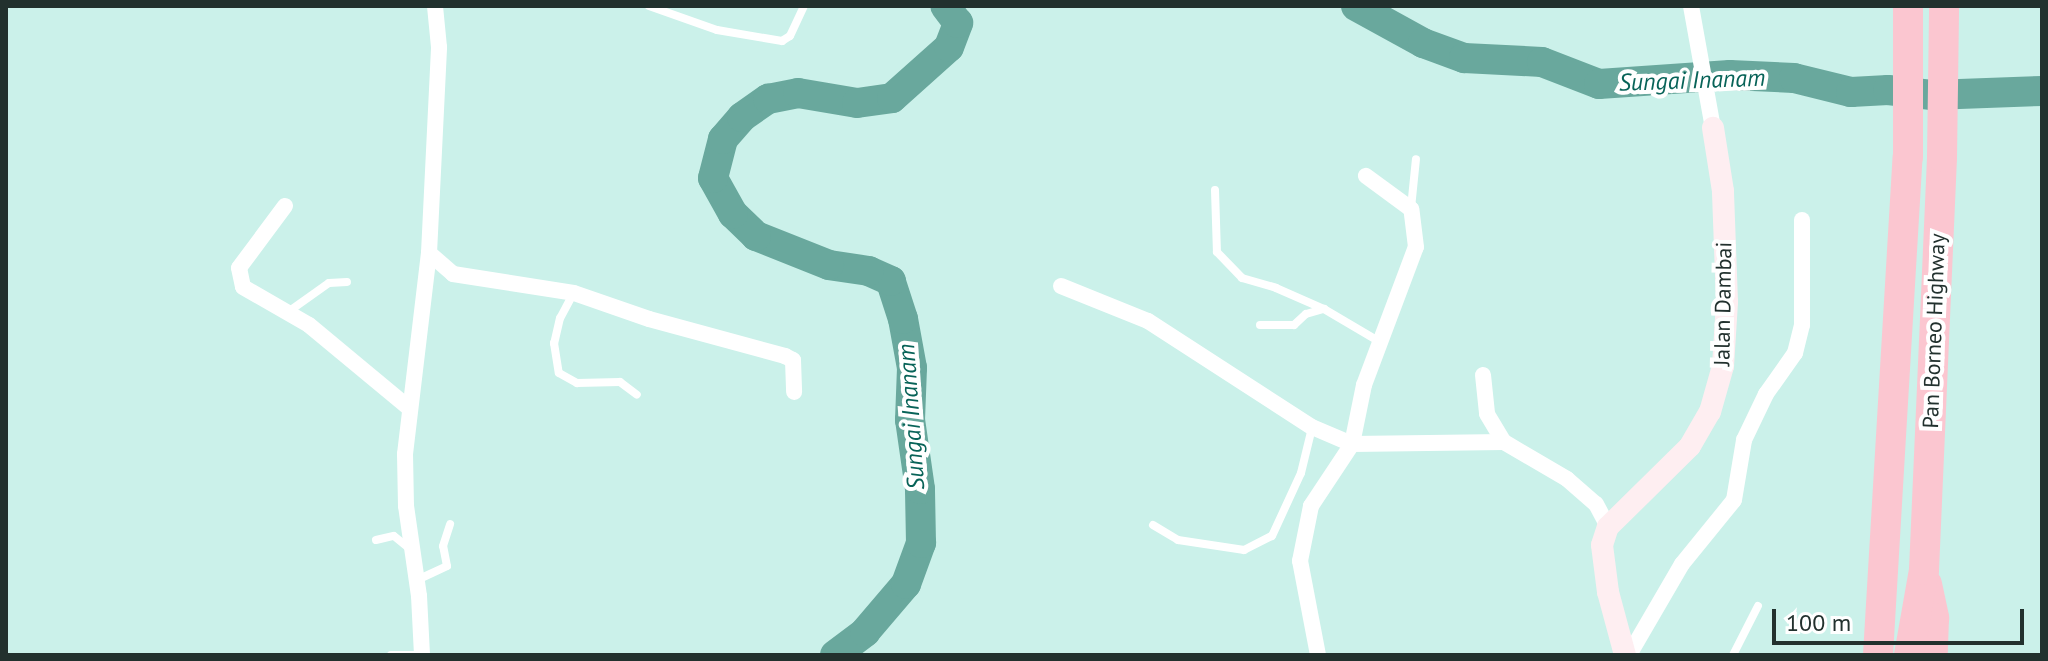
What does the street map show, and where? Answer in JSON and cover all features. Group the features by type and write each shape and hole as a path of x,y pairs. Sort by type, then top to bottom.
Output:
{"highway":[{"name":"Pan Borneo Highway","path":"1878,655 1884,596 1908,157 1908,17"},
{"name":"Pan Borneo Highway","path":"1909,655 1915,606 1924,570 1942,157 1944,17"},
{"path":"1924,570 1934,618 1933,655"},
{"path":"1859,655 1861,641 1884,596"}],"street":[{"path":"420,655 416,580 406,506 405,454 429,253 439,47 435,6"},
{"name":"Jalan Dambai","path":"1608,527 1690,446 1719,389 1727,302 1723,191 1691,6"},
{"path":"1318,655 1300,561 1311,506 1352,444 1364,385 1416,247 1411,209 1366,176"},
{"path":"285,206 239,268 243,287 288,312 410,409"},
{"path":"1627,655 1682,564 1734,500 1744,440 1766,394 1795,353 1802,325 1802,220"},
{"path":"429,253 453,274 496,278 574,293 649,319 785,356 793,360 794,392"},
{"path":"1061,286 1148,321 1312,427 1352,444 1504,442"},
{"path":"1483,375 1487,414 1504,442 1567,479 1596,504 1608,527 1602,545 1603,561 1627,655"}],"lane":[{"path":"649,6 717,30 782,41 790,36 804,6"},
{"path":"1411,209 1416,159"},
{"path":"1215,190 1217,252 1242,278 1276,288 1324,309 1380,342"},
{"path":"288,312 329,283 347,282"},
{"path":"574,293 560,318 554,343 559,373 577,383 620,382 637,395"},
{"path":"1260,325 1294,325 1306,314 1324,309"},
{"path":"1153,525 1178,540 1244,550 1272,536 1301,473 1312,427"},
{"path":"416,580 447,566 443,546 450,524"},
{"path":"376,540 394,536 412,551"},
{"path":"1733,655 1758,606"},
{"path":"391,655 420,655"}],"waterway":[{"name":"Sungai Inanam","path":"835,655 865,632 906,584 921,543 920,489 910,420 912,368 903,319 891,281 869,271 829,265 756,236 733,214 713,178 723,139 742,117 768,99 798,93 857,103 892,98 949,47 958,23 945,6"},
{"name":"Sungai Inanam","path":"1356,6 1423,43 1464,58 1542,62 1599,84 1730,75 1794,78 1851,92 1888,90 1932,95 2042,91"}]}
